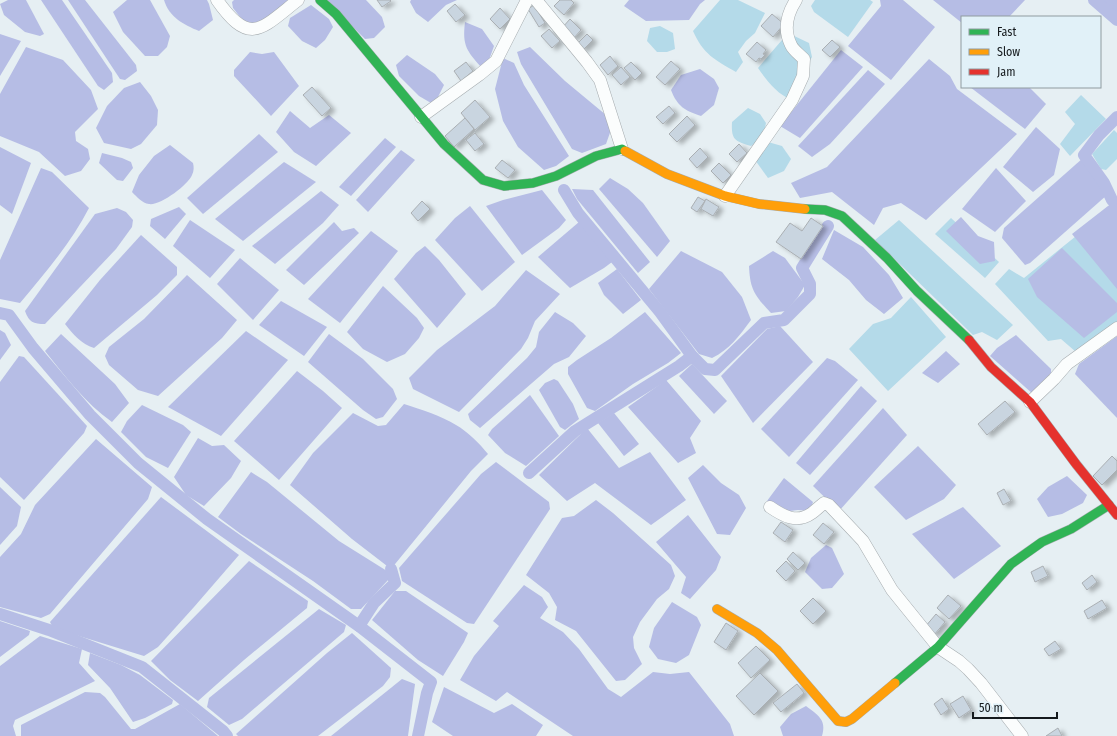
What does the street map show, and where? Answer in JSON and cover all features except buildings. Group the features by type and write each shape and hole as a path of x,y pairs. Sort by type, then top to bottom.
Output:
{"street":[{"path":"217,0 226,13 241,26 252,30 269,23 298,0"},
{"path":"320,0 336,14 444,144 483,180 504,186 533,183 556,176 596,156 622,149"},
{"path":"421,117 496,61 527,0"},
{"path":"536,0 600,80 622,149 667,174 725,196 759,204 795,209 825,210 842,216 887,258 917,291 968,340 991,367 1030,402 1076,464 1117,515"},
{"path":"725,196 792,100 803,76 804,59 791,46 786,30 786,22 790,9 796,0"},
{"path":"1030,402 1067,364 1117,328"},
{"path":"770,507 787,517 797,519 810,514 824,503 829,505 863,541 892,590 938,647 968,669 981,683 1022,736"},
{"path":"717,608 757,633 777,650 838,721 846,722 852,719 938,647 1011,564 1042,542 1071,529 1109,505"}],"shaded area":[{"path":"8,0 26,0 44,34 40,36 25,32 4,15 0,4"},
{"path":"41,0 62,0 112,73 113,82 104,90 98,86"},
{"path":"68,0 85,0 136,65 137,71 125,80 120,79"},
{"path":"127,0 150,0 170,36 167,47 158,56 145,56 123,32 113,12"},
{"path":"164,0 207,0 213,20 199,31 173,16"},
{"path":"234,0 288,0 273,14 255,25 244,22 233,8 232,2"},
{"path":"326,0 366,0 382,17 385,27 374,38 365,39"},
{"path":"411,0 457,0 446,5 428,22 416,13 410,2"},
{"path":"629,0 705,0 700,4 689,20 646,21 624,6"},
{"path":"720,0 738,0 765,13 755,33 746,41 738,52 743,62 736,72 710,56 705,51 693,31"},
{"path":"815,0 870,0 873,2 848,37 814,12 811,6"},
{"path":"880,0 903,0 935,27 891,80 848,46 881,6"},
{"path":"933,0 1025,0 1010,16 961,16 961,22"},
{"path":"1117,0 1117,16 1096,1"},
{"path":"311,5 329,19 333,27 325,40 316,48 302,41 288,26 290,18"},
{"path":"465,22 482,29 494,46 489,60 482,68 469,52 465,43"},
{"path":"660,26 673,33 675,49 667,52 657,52 647,41 650,28"},
{"path":"788,33 809,43 812,57 805,69 792,100 777,91 758,68"},
{"path":"0,34 21,41 0,76"},
{"path":"26,47 63,60 91,90 98,109 75,132 76,141 88,149 90,159 81,171 65,176 39,152 0,136 0,94"},
{"path":"530,47 565,81 606,115 612,127 606,144 582,153 572,149 521,64 517,52"},
{"path":"841,50 863,67 800,138 780,126"},
{"path":"250,52 262,54 274,52 299,86 271,116 234,76 234,70"},
{"path":"407,55 435,74 444,85 436,101 431,103 419,96 399,76 396,65"},
{"path":"503,58 514,63 524,85 569,156 556,166 544,170 518,147 503,121 495,89"},
{"path":"929,59 950,76 957,89 1017,134 926,220 901,203 883,208 874,225 832,192 800,198 791,183 827,167"},
{"path":"700,69 714,79 719,88 714,105 701,116 682,107 673,96 671,90 681,75"},
{"path":"868,70 885,84 830,144 812,157 798,146"},
{"path":"140,82 151,96 158,110 157,125 141,144 131,149 104,143 96,128 107,106 124,88"},
{"path":"971,88 1030,88 1046,104 1025,129"},
{"path":"1081,95 1106,119 1070,156 1060,144 1075,124 1065,112"},
{"path":"748,108 760,114 766,123 763,137 751,146 741,143 735,139 732,133 732,122"},
{"path":"290,111 310,128 329,115 351,133 316,166 294,152 276,132"},
{"path":"1036,127 1060,149 1054,175 1033,192 1003,167"},
{"path":"1114,130 1117,133 1117,159 1106,170 1101,169 1092,154"},
{"path":"259,134 278,152 203,214 187,198"},
{"path":"385,138 396,147 351,196 339,187"},
{"path":"768,142 782,146 791,159 784,171 768,178 755,160"},
{"path":"170,145 193,163 194,169 192,175 180,189 160,202 149,204 140,200 132,192 139,175 154,156"},
{"path":"0,147 31,163 12,214 0,205"},
{"path":"401,150 415,160 368,212 356,200"},
{"path":"102,153 131,162 133,168 123,181 117,180 99,163"},
{"path":"1083,158 1107,195 1030,263 1025,265 1002,238 1004,228"},
{"path":"284,162 316,182 243,241 215,219"},
{"path":"41,168 52,172 89,208 66,246 20,303 0,299 0,260"},
{"path":"996,168 1026,201 995,232 962,209"},
{"path":"610,178 628,189 643,203 670,241 657,257 599,189"},
{"path":"572,189 593,190 650,262 638,273 577,199"},
{"path":"542,190 566,220 559,228 522,255 486,206"},
{"path":"321,191 339,205 323,223 275,264 252,246"},
{"path":"1117,199 1117,289 1072,234"},
{"path":"470,206 515,262 482,291 435,240 455,218"},
{"path":"1117,206 1117,322 1076,352 1061,339 1048,341 995,284 1009,269 1024,278 1091,224"},
{"path":"179,207 186,214 165,239 150,226 151,219"},
{"path":"117,208 126,212 133,220 132,227 116,249 45,324 37,324 32,322 28,318 25,311 95,214"},
{"path":"961,217 978,236 994,242 995,261 980,264 946,231"},
{"path":"951,218 999,262 985,278 935,234"},
{"path":"190,220 235,250 210,278 173,246"},
{"path":"899,220 1013,325 997,340 982,332 973,335 875,240"},
{"path":"334,222 342,231 354,228 359,233 304,285 286,270"},
{"path":"579,222 612,262 570,288 538,257"},
{"path":"834,230 863,247 889,275 903,298 884,314 866,300 849,280 822,259"},
{"path":"371,231 398,251 340,323 308,299"},
{"path":"141,235 177,267 177,275 157,295 94,348 89,346 78,338 65,324 100,280"},
{"path":"425,246 439,260 466,294 437,328 394,279 416,253"},
{"path":"1062,248 1117,303 1117,312 1084,338 1037,297 1028,279"},
{"path":"681,251 722,272 742,297 751,320 738,337 724,351 712,358 699,354 649,289"},
{"path":"773,251 785,258 805,285 798,297 786,311 771,313 754,292 749,266"},
{"path":"240,258 279,290 253,320 217,284"},
{"path":"617,269 641,300 623,314 604,295 598,283"},
{"path":"526,270 560,294 535,321 528,338 521,349 459,412 413,389 409,378 437,350 495,306"},
{"path":"187,275 237,320 222,338 158,396 138,390 109,365 105,356 109,347 144,319"},
{"path":"383,286 417,318 424,328 419,338 405,354 387,362 363,349 347,332"},
{"path":"911,297 946,337 888,391 849,349 873,324 891,318"},
{"path":"281,301 327,327 304,356 259,325"},
{"path":"555,312 573,323 586,336 569,357 554,364 480,428 470,420 468,414 527,358 536,347 539,332"},
{"path":"645,312 681,353 595,411 587,408 568,374 568,367 611,338"},
{"path":"780,326 813,362 753,423 721,376 767,329"},
{"path":"0,330 5,333 11,345 0,360"},
{"path":"246,331 288,360 221,436 168,407"},
{"path":"61,334 115,384 129,403 112,422 84,398 45,351"},
{"path":"329,334 363,359 393,389 397,399 383,417 376,419 363,410 308,362"},
{"path":"1016,335 1051,369 1051,376 1033,394 990,356 997,348"},
{"path":"1117,336 1117,418 1075,374 1079,364"},
{"path":"946,351 960,364 938,383 922,373"},
{"path":"19,356 24,357 87,426 84,433 24,500 0,477 0,382"},
{"path":"827,358 835,361 858,380 789,457 761,429"},
{"path":"692,364 727,401 714,414 679,376"},
{"path":"297,371 342,408 279,480 234,441"},
{"path":"554,379 558,381 573,404 579,419 565,430 560,427 539,390 545,383"},
{"path":"666,380 701,421 690,438 696,453 678,463 628,407"},
{"path":"861,386 877,401 810,475 796,463"},
{"path":"530,395 559,436 526,466 505,453 488,435 492,429"},
{"path":"404,404 424,410 456,425 473,438 488,454 471,471 391,569 352,539 290,485 313,453 353,413 378,426 386,425"},
{"path":"142,405 183,425 191,432 168,468 146,457 121,432 127,421"},
{"path":"883,408 907,435 839,511 813,486"},
{"path":"614,413 639,444 624,456 598,423"},
{"path":"587,428 619,468 650,452 686,500 651,525 595,483 567,501 539,475"},
{"path":"198,438 212,446 224,445 241,461 231,478 204,506 186,495 174,477"},
{"path":"96,439 152,487 148,499 50,614 41,618 0,607 0,557 21,534 35,505"},
{"path":"918,446 956,485 944,499 906,520 874,487"},
{"path":"496,462 549,502 550,509 474,624 467,623 402,581 399,568 481,474"},
{"path":"703,465 721,483 739,495 746,508 730,535 717,534 688,478"},
{"path":"251,472 267,482 339,541 387,571 389,579 361,609 351,609 313,581 241,534 218,517"},
{"path":"1067,476 1087,495 1083,503 1062,514 1048,517 1037,499 1048,487"},
{"path":"784,478 813,502 810,511 798,510 782,512 767,501"},
{"path":"0,487 21,507 17,526 0,545"},
{"path":"161,497 239,555 158,647 144,656 53,628 50,622"},
{"path":"596,500 613,513 671,565 675,576 669,589 657,599 640,622 633,637 634,648 642,664 625,680 616,681 576,631 555,620 557,607 549,593 526,575 562,518 574,516"},
{"path":"963,507 1001,546 954,579 912,534"},
{"path":"688,515 721,557 716,570 690,599 681,593 686,577 656,542"},
{"path":"826,545 832,548 844,574 832,588 822,589 805,572 811,558"},
{"path":"249,561 308,601 307,608 244,660 198,701 170,680 151,661"},
{"path":"524,585 542,597 548,607 540,618 563,632 579,649 608,689 621,697 653,672 670,674 689,672 730,724 734,736 573,736 507,692 496,701 460,680 474,656 499,626 493,621"},
{"path":"395,591 406,591 468,633 443,676 418,660 372,620"},
{"path":"672,602 697,617 701,625 689,655 676,663 658,659 649,647 654,628"},
{"path":"319,609 346,625 344,632 242,719 229,725 207,707 209,698"},
{"path":"0,621 30,631 29,635 0,657"},
{"path":"352,633 391,668 390,677 383,686 318,736 238,736 236,734 327,653"},
{"path":"40,636 82,649 79,663 95,681 15,720 13,726 16,736 0,736 0,666"},
{"path":"90,653 121,665 140,675 173,700 172,704 145,718 133,722 110,688 88,665"},
{"path":"402,679 415,684 408,736 331,736"},
{"path":"444,687 494,713 512,704 543,725 536,736 453,736 432,722"},
{"path":"85,692 100,693 105,697 131,729 135,729 180,704 218,736 21,736 21,725"},
{"path":"806,706 820,718 823,726 822,736 783,736 780,727 791,714"}],"waterway":[{"path":"1094,0 1117,20"},
{"path":"1112,200 1104,183 1084,155 1099,135 1117,117"},
{"path":"564,190 578,213 660,312 692,356 705,369 715,370 764,323 784,320 810,294 810,284 802,268 828,226"},
{"path":"0,313 9,315 33,348 90,415 138,463 207,519 359,626 431,682 427,693 418,736"},
{"path":"529,473 575,431 679,366 692,356"},
{"path":"359,626 374,603 395,583 391,569"},
{"path":"0,614 49,630 142,667 223,731 227,736"}],"traffic: fast":[{"path":"320,0 336,14 444,144 483,180 504,186 533,183 556,176 596,156 622,149 625,151"},
{"path":"805,209 825,210 842,216 887,258 917,291 969,340"},
{"path":"895,683 938,647 1011,564 1042,542 1071,529 1109,505"}],"traffic: slow":[{"path":"625,151 667,174 725,196 759,204 805,209"},
{"path":"717,609 757,633 777,650 838,721 846,722 852,719 895,683"}],"traffic: jam":[{"path":"969,340 991,367 1030,402 1076,464 1117,515"}]}
